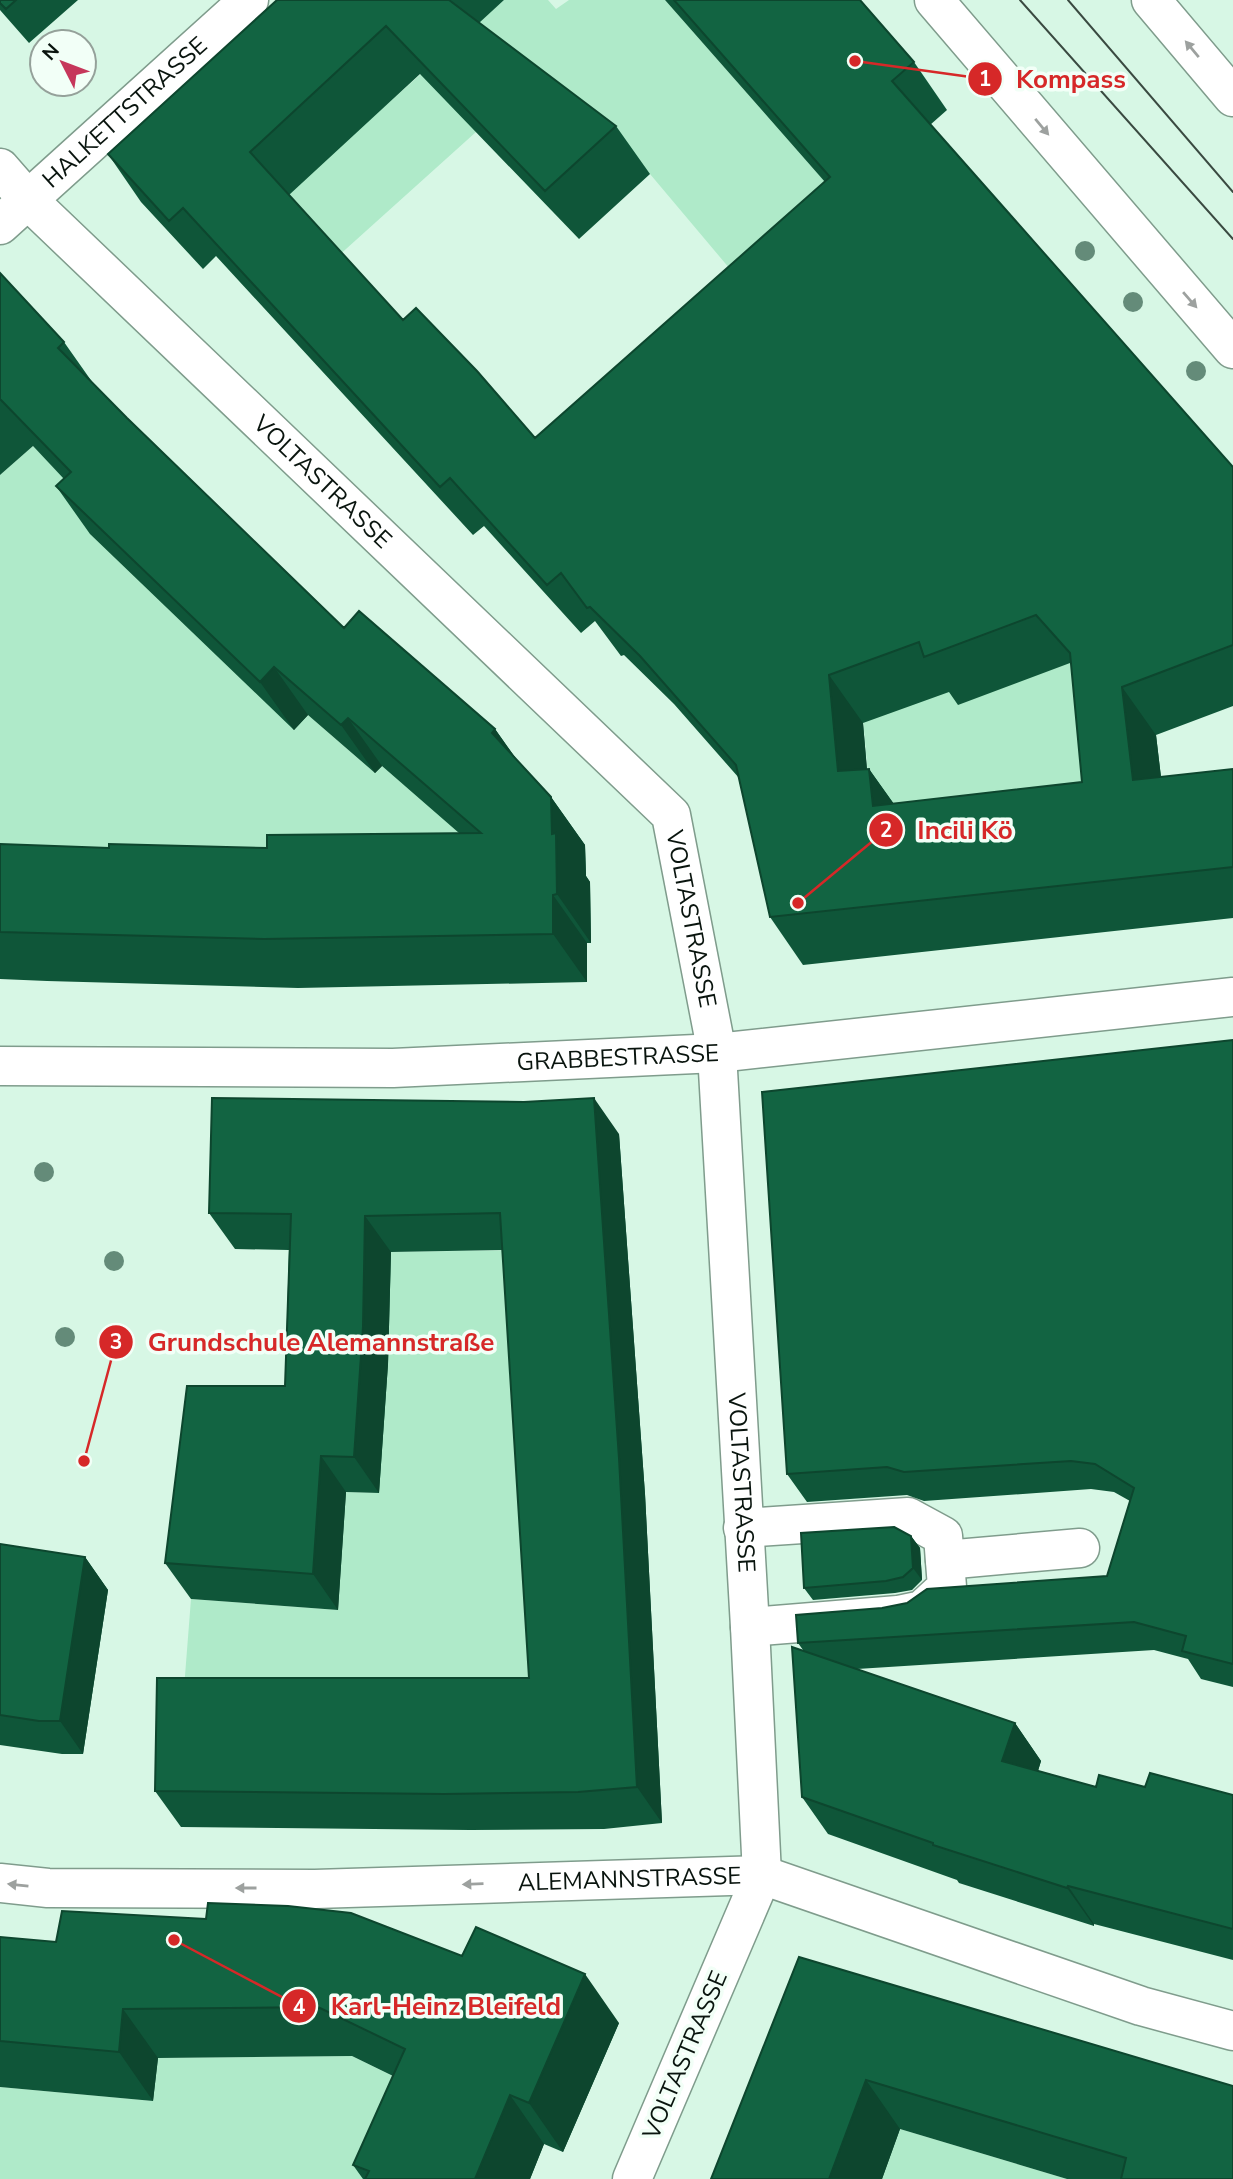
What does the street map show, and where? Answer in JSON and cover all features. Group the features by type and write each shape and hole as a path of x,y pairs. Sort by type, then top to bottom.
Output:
{"street":[{"name":"HALKETTSTRASSE","path":"0,225 249,0"},
{"path":"934,0 1233,349"},
{"path":"1151,0 1233,97"},
{"name":"VOLTASTRASSE","path":"0,169 28,200 671,815 717,1054 762,1875 632,2179"},
{"name":"GRABBESTRASSE","path":"0,1066 393,1068 717,1054 1233,997"},
{"path":"743,1528 908,1517 943,1536 947,1587 922,1610 898,1615 750,1627"},
{"path":"945,1560 1080,1548"},
{"name":"ALEMANNSTRASSE","path":"0,1883 48,1888 316,1889 762,1875 1141,2006 1233,2031"}],"green space":[{"path":"504,0 548,0 556,9 569,0 665,0 863,225 746,288 650,174 476,132 336,258 273,206"},
{"path":"33,446 105,521 294,730 308,715 375,773 382,766 404,785 511,842 0,891 0,475"},
{"path":"1059,650 1106,704 1117,835 872,819 863,719"},
{"path":"526,1250 554,1715 182,1714 191,1599 338,1610 346,1492 379,1493 391,1252"},
{"path":"352,2056 439,2099 403,2179 0,2179 0,2087 153,2101 158,2058"},
{"path":"900,2129 1067,2179 882,2179"}],"building":[{"path":"0,0 16,0 6,9"},
{"path":"277,0 449,0 616,126 545,191 386,26 250,152 403,320 416,308 477,371 535,438 830,177 674,0 860,0 914,62 892,81 1233,467 1233,645 1122,687 1133,780 1233,769 1233,867 770,917 736,765 640,656 590,607 587,608 561,573 547,585 450,478 440,487 183,208 169,221 108,154","holes":["1036,615 1070,653 1082,782 873,806 869,769 838,771 829,675 919,642 924,657"]},
{"path":"0,273 64,342 58,348 344,628 359,611 495,729 492,733 551,797 552,834 556,833 557,894 553,895 553,934 264,939 0,932 0,844 109,848 109,844 267,848 267,835 481,833 348,718 341,725 274,667 260,682 56,486 71,472 0,399"},
{"path":"1233,1040 1233,1664 1182,1651 1186,1636 1134,1622 798,1643 796,1615 882,1608 907,1603 927,1589 1107,1576 1134,1488 1095,1464 1071,1461 904,1472 887,1467 787,1474 762,1092"},
{"path":"212,1098 524,1102 594,1098 619,1458 637,1787 578,1792 444,1794 155,1791 157,1678 529,1678 500,1213 365,1216 363,1327 354,1457 321,1456 313,1574 165,1563 187,1386 285,1386 291,1214 209,1213"},
{"path":"894,1527 911,1536 913,1568 903,1577 804,1588 801,1533"},
{"path":"0,1544 85,1557 60,1721 0,1715"},
{"path":"792,1647 1015,1723 1002,1761 1096,1787 1099,1775 1145,1787 1150,1773 1233,1795 1233,1929 1068,1886 1067,1888 933,1845 802,1797"},
{"path":"208,1903 288,1906 351,1913 462,1956 476,1927 585,1974 529,2103 510,2095 475,2179 365,2179 369,2171 353,2165 405,2049 318,2007 123,2009 119,2052 0,2041 0,1937 56,1942 62,1911 206,1919"},
{"path":"799,1957 1233,2086 1233,2179 1121,2179 1126,2158 866,2080 829,2179 711,2179"}],"tram line":[{"path":"1020,0 1233,239"},
{"path":"1068,0 1233,192"}],"place":[{"name":"Kompass","path":"855,61"},
{"name":"Incili Kö","path":"798,903"},
{"name":"Grundschule Alemannstraße","path":"84,1461"},
{"name":"Karl-Heinz Bleifeld","path":"174,1940"}]}
